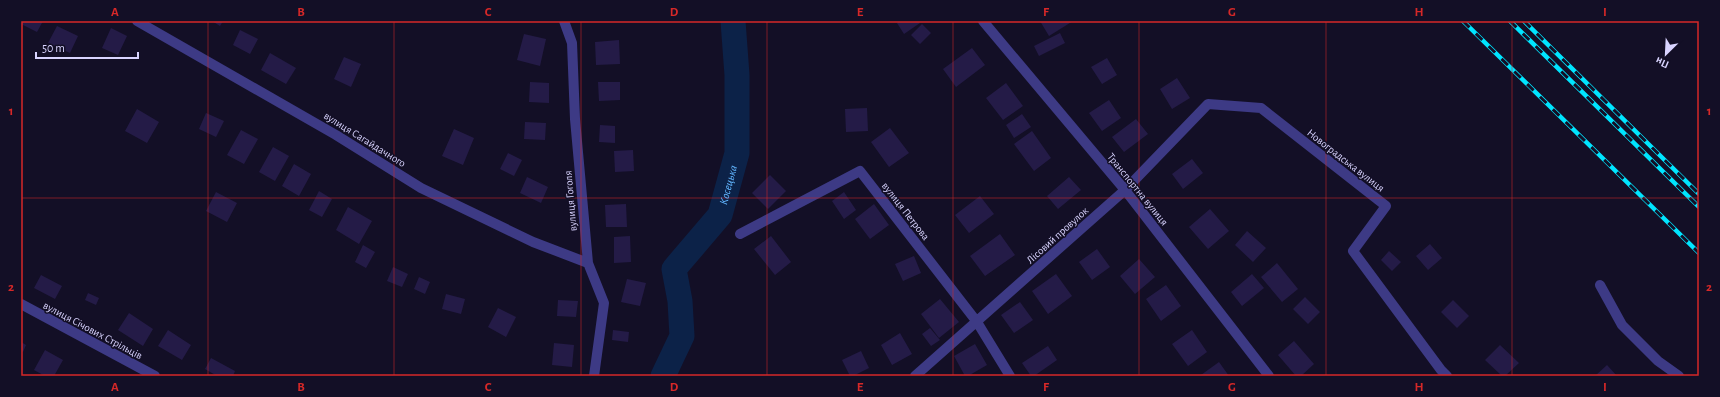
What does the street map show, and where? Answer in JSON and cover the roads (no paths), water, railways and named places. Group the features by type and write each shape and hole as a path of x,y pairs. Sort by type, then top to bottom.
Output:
{"street":[{"name":"вулиця Сагайдачного","path":"137,21 336,135 421,188 533,242 588,263"},
{"name":"вулиця Гоголя","path":"564,21 572,43 575,119 588,263 604,303 594,376"},
{"name":"Транспортна вулиця","path":"983,21 1125,190 1269,376"},
{"name":"Лісовий провулок","path":"915,376 1125,190 1208,104"},
{"name":"Новоградська вулиця","path":"1208,104 1261,108 1386,206 1353,251 1447,376"},
{"name":"вулиця Петрова","path":"740,234 860,171 977,322 1010,376"},
{"path":"1600,285 1622,325 1658,361 1680,376"},
{"name":"вулиця Січових Стрільців","path":"21,304 155,376"}],"waterway":[{"name":"Косецька","path":"663,376 682,336 680,301 674,269 720,215 737,153 737,75 733,21"}],"railway":[{"path":"1463,21 1699,253"},
{"path":"1510,21 1699,207"},
{"path":"1524,21 1699,194"}]}
